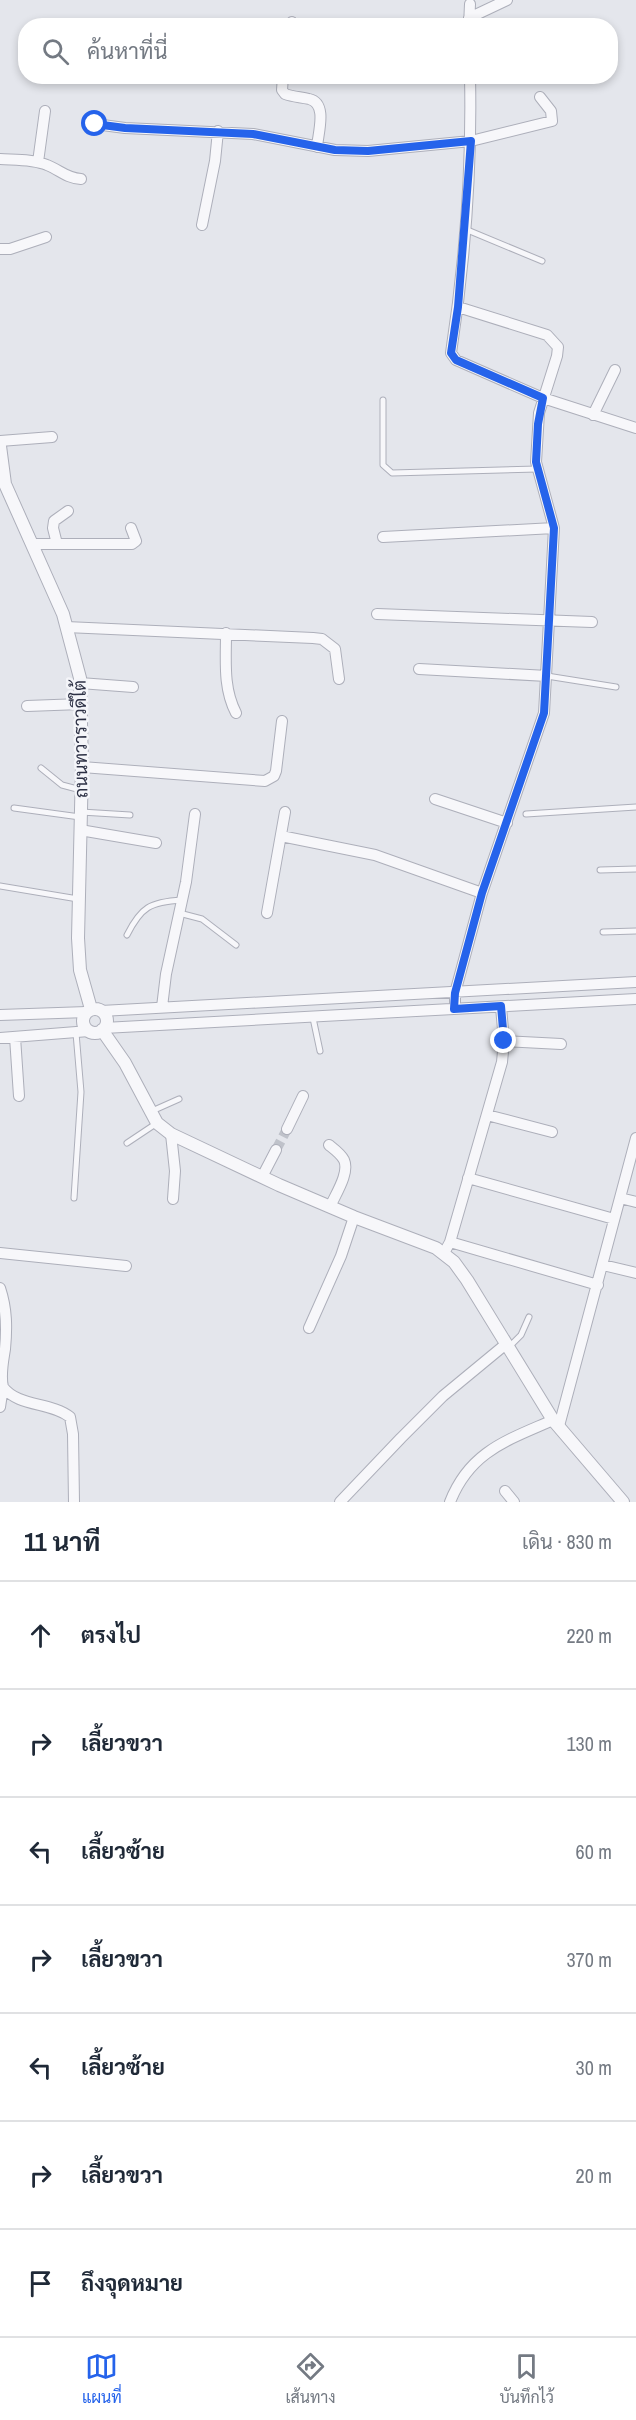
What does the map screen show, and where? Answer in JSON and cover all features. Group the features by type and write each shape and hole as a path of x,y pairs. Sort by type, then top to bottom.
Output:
{"street":[{"path":"476,18 507,0"},
{"path":"469,18 470,4"},
{"path":"282,84 282,90 285,94 310,99 320,108 317,147"},
{"path":"470,84 471,141 465,229 451,353 456,360 543,398 636,428"},
{"path":"95,124 125,128 253,134 335,150 368,151 471,141 552,121 551,111 540,96"},
{"path":"38,162 45,111"},
{"path":"202,225 215,161 218,131"},
{"path":"0,159 38,162 49,165 65,176 81,179"},
{"path":"0,249 10,249 46,237"},
{"path":"454,1009 455,993 482,893 540,729 547,676 554,528 537,469 538,424 543,398 558,356 556,342 547,335 458,307"},
{"path":"593,415 615,370"},
{"path":"0,441 52,437"},
{"name":"ถนนทวาราวดีใต้","path":"0,446 5,484 66,627 80,683 82,766 78,899 80,970 93,1011"},
{"path":"57,544 53,528 54,521 68,511"},
{"path":"32,544 132,544 136,538 131,528"},
{"path":"383,537 554,528"},
{"path":"377,614 592,622"},
{"path":"66,627 322,639 335,649 339,679"},
{"path":"226,633 227,690 236,713"},
{"path":"420,669 547,676"},
{"path":"80,683 134,687"},
{"path":"27,706 81,704"},
{"path":"82,766 265,781 274,776 276,771 282,721"},
{"path":"435,799 507,823"},
{"path":"267,913 285,812"},
{"path":"162,1007 195,814"},
{"path":"80,830 156,843"},
{"path":"282,836 375,855 482,893"},
{"path":"0,1015 636,982"},
{"path":"0,1038 98,1032 103,1029 636,999"},
{"path":"501,1006 504,1041 502,1062 447,1248 556,1423 579,1453 623,1502"},
{"path":"93,1011 107,1019 103,1029"},
{"path":"82,1032 83,1022 93,1011"},
{"path":"103,1029 125,1063 153,1117 171,1134 330,1207 427,1244 598,1285"},
{"path":"15,1037 19,1096"},
{"path":"504,1041 561,1044"},
{"path":"287,1130 303,1096"},
{"path":"487,1115 552,1132"},
{"path":"171,1134 174,1172 173,1198"},
{"path":"556,1423 598,1285 636,1138"},
{"path":"330,1145 344,1159 345,1166 344,1174 330,1207"},
{"path":"262,1177 276,1150"},
{"path":"468,1178 614,1219"},
{"path":"620,1198 636,1202"},
{"path":"309,1328 337,1265 354,1217"},
{"path":"0,1253 126,1266"},
{"path":"603,1264 636,1273"},
{"path":"0,1288 5,1303 7,1322 0,1407"},
{"path":"340,1502 443,1396 508,1346"},
{"path":"3,1387 16,1398 65,1413 70,1417 73,1434 74,1502"},
{"path":"450,1502 466,1472 492,1447 556,1423"},
{"path":"505,1491 514,1502"}],"lane":[{"path":"465,229 542,261"},
{"path":"383,400 383,465 386,471 392,473 537,469"},
{"path":"547,676 616,687"},
{"path":"40,768 62,785 82,790"},
{"path":"526,814 636,807"},
{"path":"14,808 81,814 130,815"},
{"path":"600,870 636,869"},
{"path":"0,886 78,899"},
{"path":"127,935 135,919 144,909 153,904 182,900"},
{"path":"179,913 202,919 236,945"},
{"path":"603,932 636,931"},
{"path":"313,1018 320,1051"},
{"path":"74,1198 81,1092 82,1032"},
{"path":"127,1143 153,1117 179,1099"},
{"path":"508,1346 521,1335 529,1317"}],"tunnel":[{"path":"276,1150 287,1129"}],"route":[{"path":"95,124 125,128 253,134 335,150 368,151 471,141 458,307 451,353 456,360 543,398 538,424 536,462 538,477 554,528 544,713 482,893 455,993 454,1009 501,1006 504,1041"}]}
